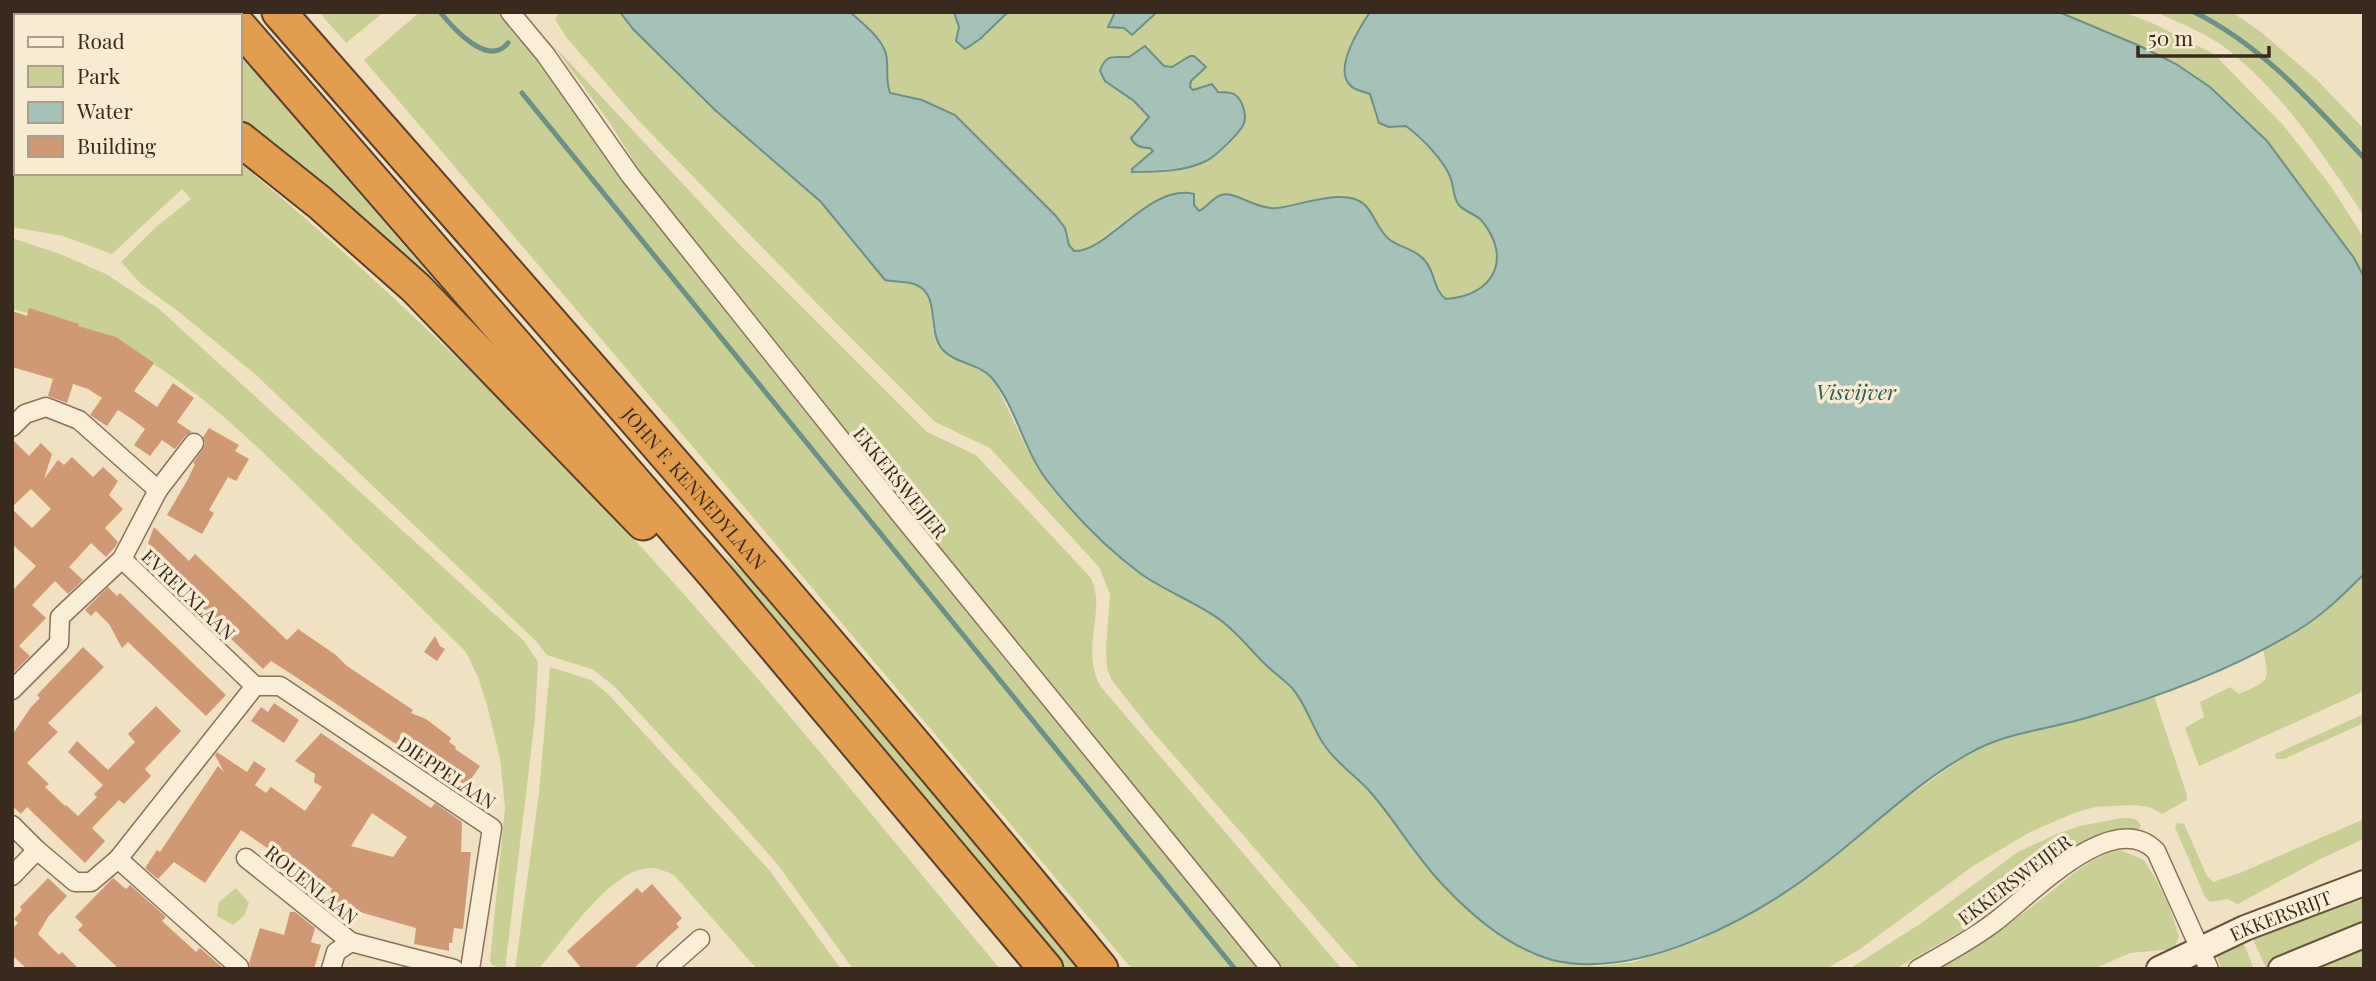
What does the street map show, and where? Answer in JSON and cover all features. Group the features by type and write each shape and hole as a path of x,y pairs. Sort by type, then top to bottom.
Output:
{"highway":[{"name":"JOHN F. KENNEDYLAAN","path":"279,12 923,753 1101,969"},
{"name":"JOHN F. KENNEDYLAAN","path":"242,29 580,418 1046,969"},
{"path":"242,141 319,202 416,288 871,760"}],"main road":[{"name":"EKKERSRIJT","path":"2159,969 2204,958 2245,928 2364,883"},
{"path":"2281,969 2364,935"}],"street":[{"name":"EKKERSWEIJER","path":"510,12 545,54 630,175 891,503 1271,969"},
{"path":"12,427 25,414 46,407 79,419 158,490"},
{"name":"EVREUXLAAN","path":"194,443 158,490 122,559 255,686"},
{"path":"12,690 59,643 60,617 122,559"},
{"path":"12,825 75,883 91,881 118,859 255,686"},
{"name":"DIEPPELAAN","path":"255,686 280,686 492,828 470,969"},
{"name":"EKKERSWEIJER","path":"1918,969 1994,923 2068,862 2098,845 2121,839 2141,839 2155,851 2204,958"},
{"path":"12,876 37,850"},
{"name":"ROUENLAAN","path":"246,858 351,942 454,969"},
{"path":"118,859 239,967"},
{"path":"666,969 700,939"},
{"name":"ROUENLAAN","path":"331,969 336,953 351,942"}],"green space":[{"path":"12,12 56,12 58,14 14,14 14,175 242,175 242,165 440,341 613,516 727,643 1000,969 853,969 778,865 616,688 594,670 547,655 537,642 255,374 142,285 121,262 156,227 191,199 182,189 112,254 63,236 12,227"},
{"path":"105,12 204,14 107,14"},
{"path":"319,12 384,12 346,43"},
{"path":"420,12 501,12 557,83 613,167 865,484 1259,969 1132,969 364,60"},
{"path":"560,12 620,12 633,29 715,110 821,202 885,280 916,284 925,291 931,301 933,330 961,361 984,370 994,380 1027,449 1043,475 1073,512 1140,573 1227,625 1298,696 1341,765 1371,792 1440,883 1558,962 1599,966 1634,962 1698,941 1821,866 1897,805 1969,753 2006,737 2090,717 2154,696 2187,800 2162,814 2149,807 2134,805 2095,807 2030,832 1973,866 1860,949 1826,969 1360,969 1147,725 1111,679 1106,650 1110,594 1099,567 990,448 935,422 638,120 566,37 555,19"},
{"path":"850,12 954,12 959,27 956,41 980,39 1008,12 1115,12 1110,22 1128,29 1132,34 1157,12 1370,12 1356,33 1344,71 1354,89 1370,94 1377,120 1389,127 1406,126 1438,157 1448,172 1458,202 1482,221 1491,235 1497,262 1486,283 1476,291 1446,299 1439,291 1425,261 1388,238 1366,206 1265,208 1229,195 1217,197 1199,211 1194,205 1130,217 1090,247 1074,251 1069,245 1065,228 1037,195 934,105 890,93 887,85 886,55","holes":["1147,46 1164,66 1172,67 1190,56 1190,87 1193,90 1223,91 1235,98 1244,110 1183,169 1132,172 1132,169 1154,151 1132,134 1149,117 1134,101 1105,81 1113,56 1129,57"]},
{"path":"2059,12 2123,12 2152,23 2214,54 2284,126 2330,185 2364,238 2364,277 2354,258 2314,203 2267,141 2245,119 2117,35"},
{"path":"2156,12 2232,12 2261,32 2317,80 2364,129 2364,216 2288,109 2252,71 2215,41"},
{"path":"554,46 739,244 927,432 976,455 1091,578 1096,604 1092,659 1101,687 1342,969 1279,969 918,519 700,253 643,176 610,123"},
{"path":"242,57 428,273 462,321 242,123"},
{"path":"12,238 60,254 106,274 159,309 524,641 538,662 535,718 505,969 492,965 490,961 505,807 500,758 487,705 466,652 272,461 197,395 142,357 101,335 12,309"},
{"path":"725,555 769,597 1083,969 1060,969 758,610"},
{"path":"2364,574 2364,691 2199,766 2185,728 2204,717 2200,702 2230,687 2239,694 2257,686 2267,674 2263,649 2316,616"},
{"path":"550,667 591,680 609,695 770,871 841,969 757,969 674,875 651,868 629,874 600,896 539,969 515,969 539,793"},
{"path":"2364,714 2364,723 2284,759 2276,759 2275,754"},
{"path":"2122,818 2136,820 2141,826 2138,830 2107,835 2049,868 1984,918 1895,969 1849,969 1920,924 2018,852 2080,826"},
{"path":"2364,819 2364,839 2320,859 2238,904 2227,899 2210,902 2205,897 2175,827 2177,823 2184,824 2207,876 2213,882"},
{"path":"2120,850 2144,860 2155,878 2169,906 2179,936 2174,949 2130,953 2094,969 1938,969 2004,927 2088,863"},
{"path":"236,888 249,903 244,916 233,925 217,916 219,902"},
{"path":"2364,897 2364,928 2266,968 2250,933 2295,923"},
{"path":"2241,937 2254,969 2222,969 2214,949"},
{"path":"2364,945 2364,969 2321,969 2336,952"}],"water":[{"name":"Visvijver","path":"620,12 850,12 871,31 884,48 890,93 922,100 955,115 1055,215 1065,228 1069,245 1074,251 1087,249 1145,208 1177,193 1194,194 1194,205 1199,211 1218,196 1226,194 1269,208 1346,197 1365,205 1390,240 1423,258 1439,291 1446,299 1476,291 1486,283 1497,262 1496,249 1482,221 1457,202 1448,172 1432,150 1406,126 1389,127 1379,123 1370,94 1354,89 1346,78 1346,58 1370,12 2059,12 2140,46 2176,64 2210,87 2267,141 2354,258 2364,277 2364,574 2333,604 2307,624 2274,644 2222,669 2141,701 2011,736 1968,754 1911,793 1796,885 1765,905 1696,940 1659,953 1622,961 1586,964 1536,955 1493,930 1443,885 1372,794 1330,753 1292,688 1234,632 1213,615 1141,574 1078,517 1038,467 1007,402 992,378 981,369 948,355 943,350 935,333 931,304 923,289 911,283 885,280 821,202 715,110 633,29"},
{"path":"954,12 1008,12 980,39 965,49 956,41 959,27"},
{"path":"1115,12 1157,12 1132,35 1124,28 1108,27"},
{"path":"1145,46 1164,66 1172,67 1194,56 1206,67 1191,81 1190,87 1193,90 1212,84 1218,92 1234,94 1241,103 1245,115 1242,127 1206,161 1179,169 1132,172 1132,169 1153,151 1139,146 1131,138 1149,117 1134,101 1105,81 1100,71 1108,58 1129,57"}],"building":[{"path":"29,308 116,337 154,363 134,391 157,407 173,383 194,398 177,422 192,432 185,436 175,449 162,440 150,456 134,445 145,429 132,419 118,410 107,426 90,415 102,398 88,389 73,384 67,403 48,396 53,379 12,367 12,311 27,316"},
{"path":"209,428 239,445 235,451 249,459 236,481 228,477 209,510 214,513 202,534 167,515 203,449 203,437"},
{"path":"12,439 29,456 41,443 52,454 44,479 58,460 64,465 72,457 93,477 103,467 118,481 109,495 123,509 105,528 118,542 106,557 91,543 69,567 83,580 68,594 55,581 32,605 46,618 19,646 30,656 12,674 12,591 36,566 12,544 12,509 32,528 51,509 31,489 12,507"},
{"path":"154,527 189,561 195,554 287,640 298,629 413,710 411,713 426,719 451,738 449,742 455,749 480,766 461,794 447,784 449,781 445,777 271,661 263,669 149,560 156,552 148,543"},
{"path":"108,587 117,596 120,593 226,695 206,716 128,642 122,648 109,624 96,611 91,616 85,610"},
{"path":"435,636 440,646 445,649 437,661 424,652"},
{"path":"83,647 104,667 48,723 58,732 27,763 49,784 45,787 65,806 78,816 97,797 94,794 103,785 68,752 77,741 108,770 135,742 128,734 156,706 181,731 145,769 151,776 124,804 119,800 92,828 105,841 85,863 27,807 21,814 12,806 12,735 40,698 37,695"},
{"path":"274,703 299,720 284,743 251,721 261,707 268,712"},
{"path":"321,733 431,808 435,803 462,822 461,852 471,852 463,929 454,928 449,951 414,944 416,928 328,903 332,888 323,886 241,830 205,883 174,862 158,879 145,868 157,850 160,852 218,766 224,772 215,755 217,752 247,772 254,761 266,769 255,785 266,793 271,787 305,811 322,787 314,782 315,774 295,761","holes":["372,813 407,837 393,857 351,846"]},
{"path":"48,878 67,896 48,917 38,934 59,955 62,952 79,969 27,969 12,955 12,929 18,923 14,919 22,910 20,907"},
{"path":"113,878 126,889 130,885 166,917 162,921 196,952 200,948 224,969 119,969 78,930 83,925 75,917"},
{"path":"652,884 682,918 676,924 679,927 633,969 582,969 567,951 637,888 642,893"},
{"path":"290,912 295,912 315,928 311,942 321,945 314,969 250,969 249,963 260,928 284,935"}],"waterway":[{"path":"440,12 471,43 481,48 500,50 508,43"},
{"path":"2194,12 2242,41 2285,77 2364,158"},
{"path":"522,93 1235,969"}]}
